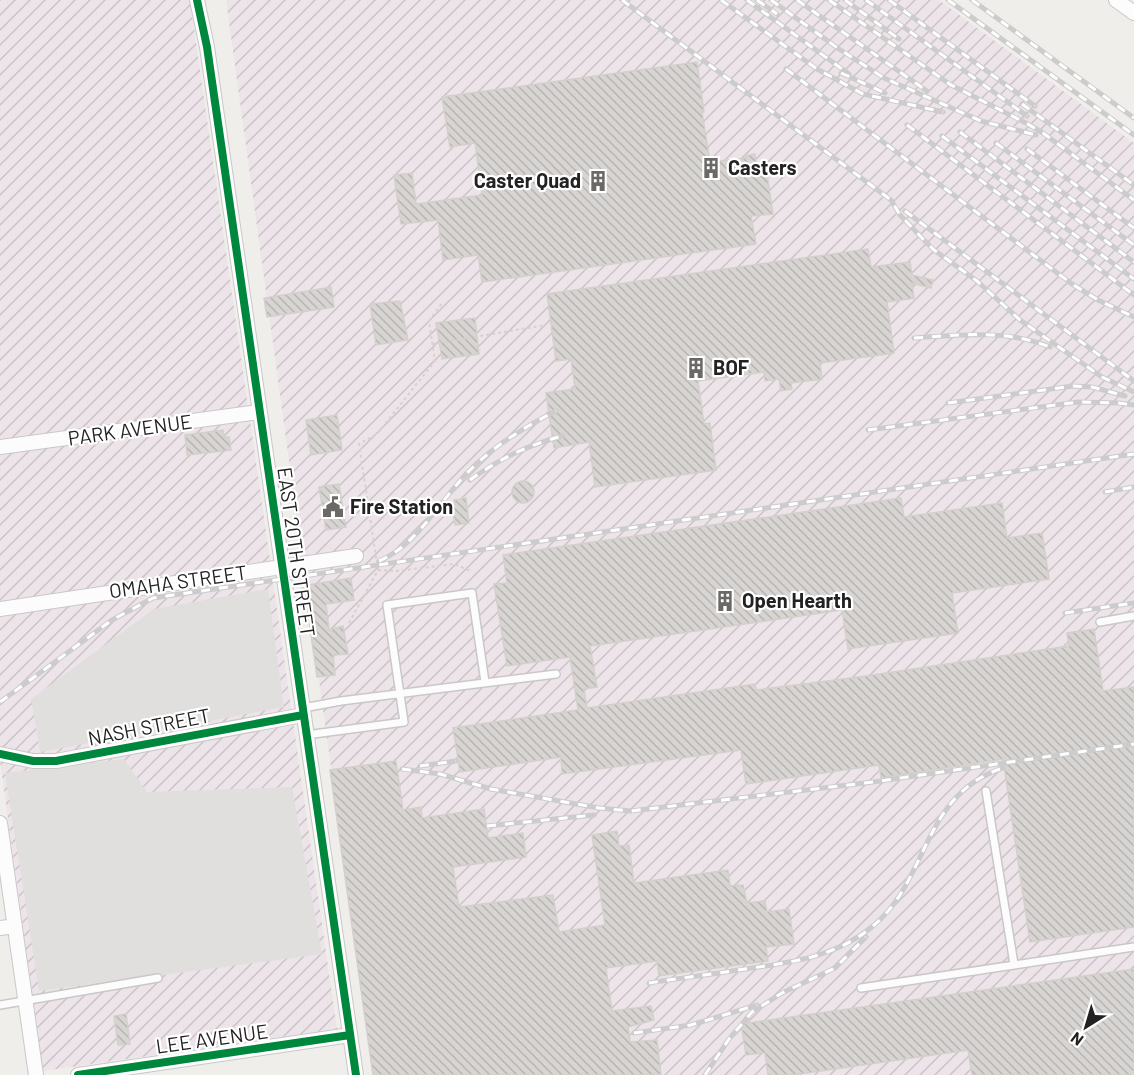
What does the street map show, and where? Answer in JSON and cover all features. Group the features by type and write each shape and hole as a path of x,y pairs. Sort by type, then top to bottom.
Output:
{"street":[{"name":"EAST 20TH STREET","path":"199,0 356,1075"},
{"path":"1116,0 1134,13"},
{"name":"PARK AVENUE","path":"0,447 259,412"},
{"name":"OMAHA STREET","path":"0,609 356,556"},
{"name":"NASH STREET","path":"0,754 33,760 56,761 303,711"},
{"path":"0,823 36,1075"},
{"path":"0,928 15,926"},
{"name":"LEE AVENUE","path":"78,1075 350,1035"}],"lane":[{"path":"306,735 404,722 387,605 472,593 485,682"},
{"path":"1100,622 1134,616"},
{"path":"303,711 400,693 556,674"},
{"path":"986,791 1014,964"},
{"path":"861,988 1134,947"},
{"path":"0,1005 158,978"}],"path":[{"path":"349,623 378,570 359,444 377,434 435,361 429,321 443,302"},
{"path":"433,344 546,324"},
{"path":"378,570 396,571 454,564 471,571"}],"shaded area":[{"path":"0,0 190,0 337,1029 43,1071 0,761"},
{"path":"226,0 939,0 1134,143 1134,1075 373,1075"},
{"path":"268,589 284,707 40,752 31,699 154,609"},
{"path":"124,759 147,792 292,787 322,954 39,991 5,773"}],"building":[{"name":"Casters","path":"697,62 710,162 746,158 745,156 755,154 758,175 767,174 773,214 751,216 756,244 482,282 478,255 443,260 438,220 401,224 394,175 412,173 416,204 482,195 475,143 450,147 442,97"},
{"name":"BOF","path":"868,249 871,267 910,262 912,275 933,280 931,288 912,283 914,298 887,302 894,353 820,363 822,379 791,383 792,389 781,391 779,379 765,381 764,372 698,381 704,424 710,423 716,470 595,487 589,442 554,448 546,393 575,389 571,359 556,361 547,294"},
{"path":"331,287 334,307 267,317 264,298"},
{"path":"400,301 408,340 376,345 370,304"},
{"path":"475,318 479,354 442,359 436,323"},
{"path":"337,415 342,450 311,455 306,420"},
{"path":"223,430 224,437 229,437 231,450 187,455 185,435"},
{"path":"523,481 533,488 534,492 527,502 523,503 513,496 512,492 519,482"},
{"name":"Fire Station","path":"339,484 346,527 326,530 319,487"},
{"path":"466,498 469,523 455,525 452,505 455,505 454,500"},
{"path":"901,498 904,517 1002,503 1007,538 1042,533 1049,579 952,593 958,633 848,649 842,610 590,646 597,687 584,689 587,708 755,684 756,690 866,676 1069,646 1067,633 1094,629 1103,691 1134,687 1134,927 1030,942 1003,759 881,778 879,765 746,784 741,750 562,774 561,757 460,772 453,728 578,710 570,657 507,666 494,584 507,583 503,555"},
{"path":"351,578 354,600 326,604 329,630 343,626 348,654 333,655 335,675 317,677 302,586"},
{"path":"396,761 403,810 421,807 422,818 484,809 488,838 523,833 526,857 453,867 459,907 553,895 559,932 605,925 592,835 617,831 619,846 629,845 634,883 728,870 730,886 743,885 747,903 765,901 767,912 789,909 794,944 766,947 768,961 659,976 657,961 606,968 612,1011 651,1006 654,1020 628,1027 630,1042 657,1040 661,1075 373,1075 330,770"},
{"path":"1134,969 1134,1075 972,1075 968,1050 793,1075 768,1075 765,1053 746,1055 741,1024"},
{"path":"126,1014 130,1044 118,1045 114,1016"}],"railway":[{"path":"622,0 891,200 900,215 934,250 977,281 1020,320 1102,377 1134,392"},
{"path":"721,0 817,69 863,94 943,112"},
{"path":"747,0 849,74"},
{"path":"757,0 777,14"},
{"path":"771,0 884,78 981,121 1036,135"},
{"path":"797,0 927,91"},
{"path":"829,0 951,85 1043,133 1134,200"},
{"path":"845,0 899,39"},
{"path":"866,0 1027,116"},
{"path":"889,0 1035,106"},
{"path":"948,0 1134,135"},
{"path":"972,0 1134,118"},
{"path":"786,69 1072,284 1098,300 1134,317"},
{"path":"841,73 885,93"},
{"path":"1022,104 1134,185"},
{"path":"907,125 1134,295"},
{"path":"960,132 1134,262"},
{"path":"942,136 1134,279"},
{"path":"996,143 1134,245"},
{"path":"1027,149 1134,228"},
{"path":"905,211 1134,381"},
{"path":"914,338 1000,335 1033,341 1050,347"},
{"path":"948,403 1073,386 1092,387 1125,396"},
{"path":"868,430 1078,402 1134,405"},
{"path":"379,561 391,555 411,539 464,476 488,454 528,426 556,411"},
{"path":"470,480 514,454 562,436"},
{"path":"0,702 112,620 153,598 1134,454"},
{"path":"1105,492 1134,487"},
{"path":"1065,613 1134,603"},
{"path":"402,769 440,774 491,789 599,808 631,811 873,782 1134,744"},
{"path":"420,766 456,761"},
{"path":"649,983 796,961 828,952 858,937 873,926 891,907 906,886 941,817 956,797 976,780 1003,768"},
{"path":"487,826 594,815"},
{"path":"705,1075 729,1039 752,1012 782,993 835,968 866,937"},
{"path":"634,1033 691,1025 757,1005"}],"cycle path":[{"path":"197,0 207,47 356,1075"},
{"path":"0,754 33,761 56,761 303,715"},
{"path":"78,1075 350,1035"}],"place":[{"name":"Casters","path":"711,168"},
{"name":"Caster Quad","path":"598,181"},
{"name":"BOF","path":"696,368"},
{"name":"Fire Station","path":"333,507"},
{"name":"Open Hearth","path":"725,601"}]}
